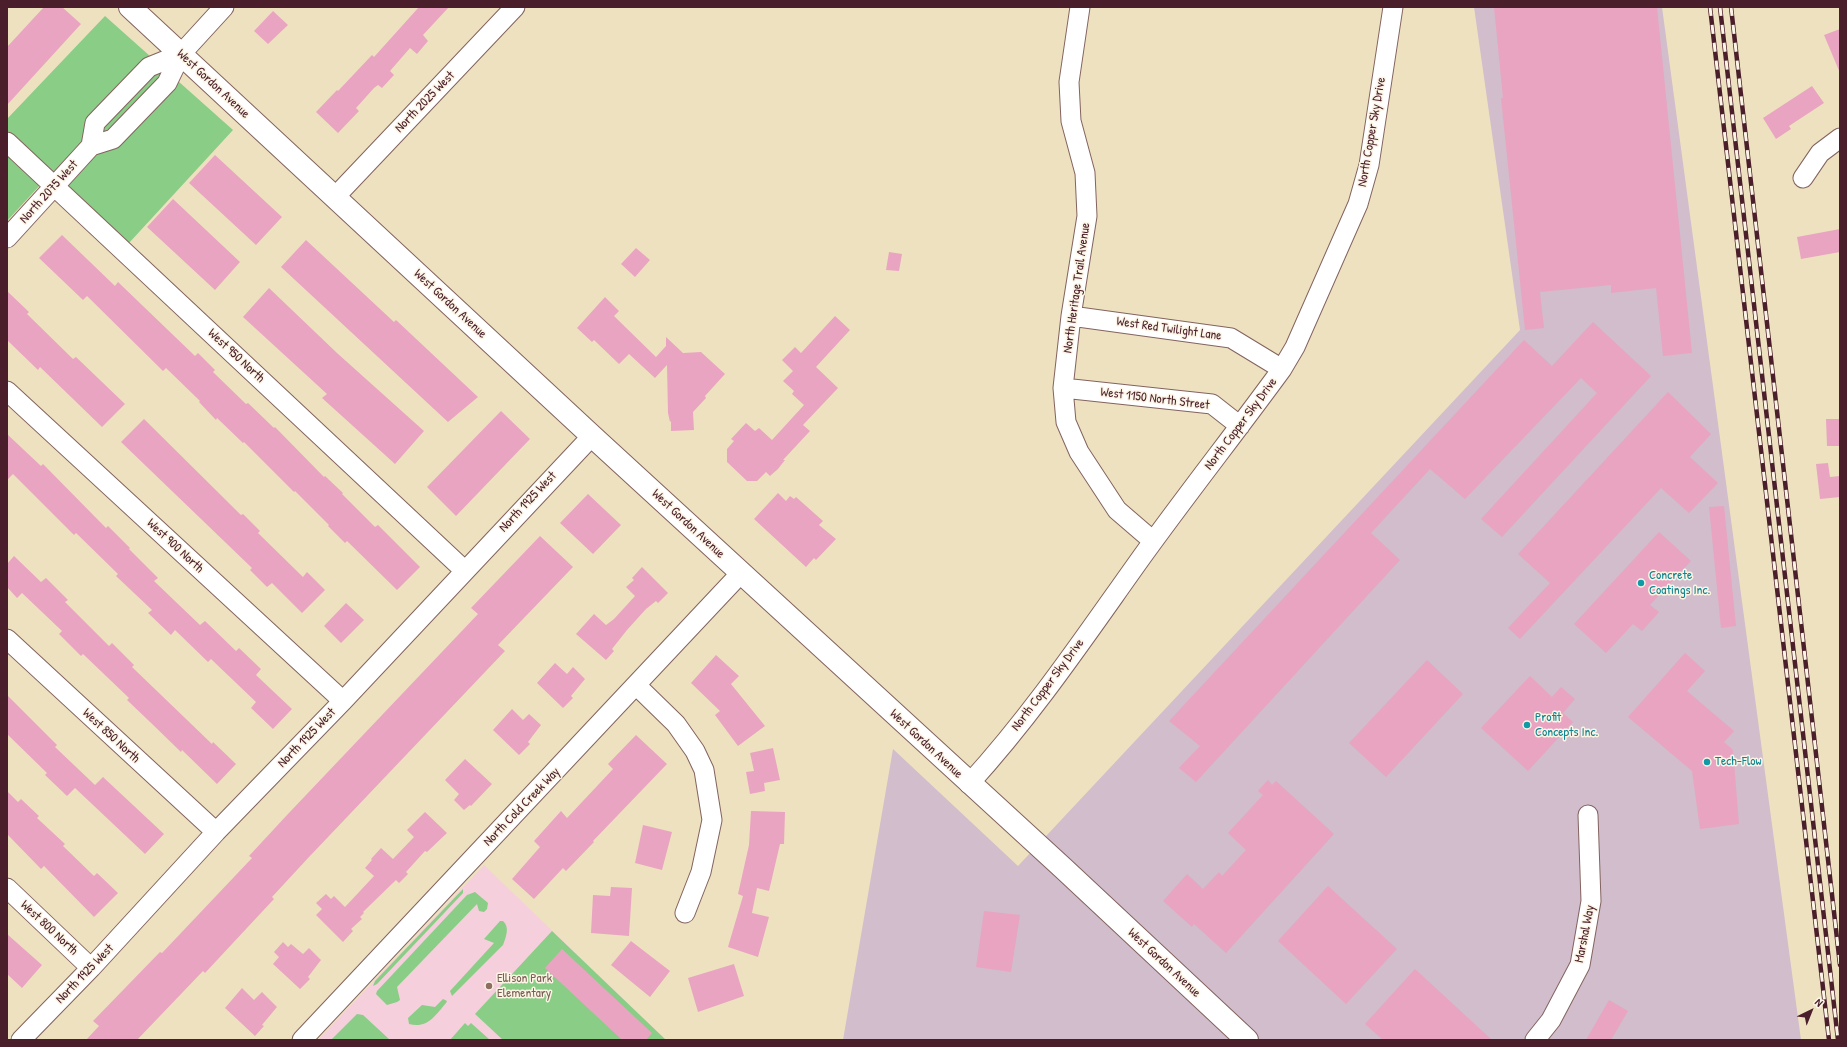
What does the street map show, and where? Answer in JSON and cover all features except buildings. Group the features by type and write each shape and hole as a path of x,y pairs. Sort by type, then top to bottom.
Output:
{"main road":[{"name":"West Gordon Avenue","path":"130,7 969,784 1063,868 1247,1040"}],"street":[{"path":"181,54 224,7"},
{"name":"North 2025 West","path":"335,197 515,7"},
{"name":"North Heritage Trail Avenue","path":"1080,7 1070,90 1071,121 1085,173 1087,216 1071,316 1063,388 1066,422 1079,452 1117,510 1153,541"},
{"name":"North Copper Sky Drive","path":"969,784 1052,684 1153,541 1282,369 1295,347 1358,204 1369,165 1393,7"},
{"name":"North 2075 West","path":"7,238 91,146 95,123 150,67 181,54"},
{"path":"1803,178 1820,153 1840,138"},
{"name":"West 950 North","path":"7,142 464,570"},
{"name":"West Red Twilight Lane","path":"1071,316 1231,338 1282,369"},
{"name":"West 1150 North Street","path":"1063,388 1212,404 1240,426"},
{"name":"West 900 North","path":"7,391 343,701"},
{"name":"North 1925 West","path":"21,1040 91,968 216,832 343,701 464,570 592,436"},
{"name":"North Cold Creek Way","path":"302,1040 637,686 741,573"},
{"name":"West 850 North","path":"7,639 216,832"},
{"path":"637,686 676,724 695,751 704,770 712,820 702,872 685,913"},
{"name":"Marshal Way","path":"1535,1040 1551,1020 1580,965 1591,901 1588,815"},
{"name":"West 800 North","path":"7,888 91,968"}],"shaded area":[{"path":"1474,7 1662,7 1801,1040 843,1040 893,749 1018,866 1520,330"},
{"name":"Ellison Park Elementary","path":"484,865 666,1040 318,1040"}],"green space":[{"path":"105,16 233,130 129,243 53,171 7,221 7,119"},
{"path":"463,889 463,893 377,984 373,986 375,981"},
{"path":"475,892 488,903 487,909 484,912 479,911 477,904 397,987 400,1000 387,1005 376,994 377,991 467,895"},
{"path":"500,921 505,923 507,929 503,945 452,996 450,991 494,943 484,939"},
{"path":"552,931 666,1040 503,1040 475,1014"},
{"path":"443,999 447,1001 446,1003 426,1023 421,1025 409,1024 408,1018 422,1005 435,1007"},
{"path":"357,1014 363,1015 390,1040 331,1040"},
{"path":"465,1023 468,1026 471,1023 490,1040 450,1040"}],"railway":[{"path":"1710,7 1829,1040"},
{"path":"1720,7 1838,1040"},
{"path":"1731,7 1840,965"}],"place":[{"name":"Concrete Coatings Inc.","path":"1641,583"},
{"name":"Profit Concepts Inc.","path":"1527,725"},
{"name":"Tech-Flow","path":"1707,762"},
{"name":"Ellison Park Elementary","path":"489,986"}]}
